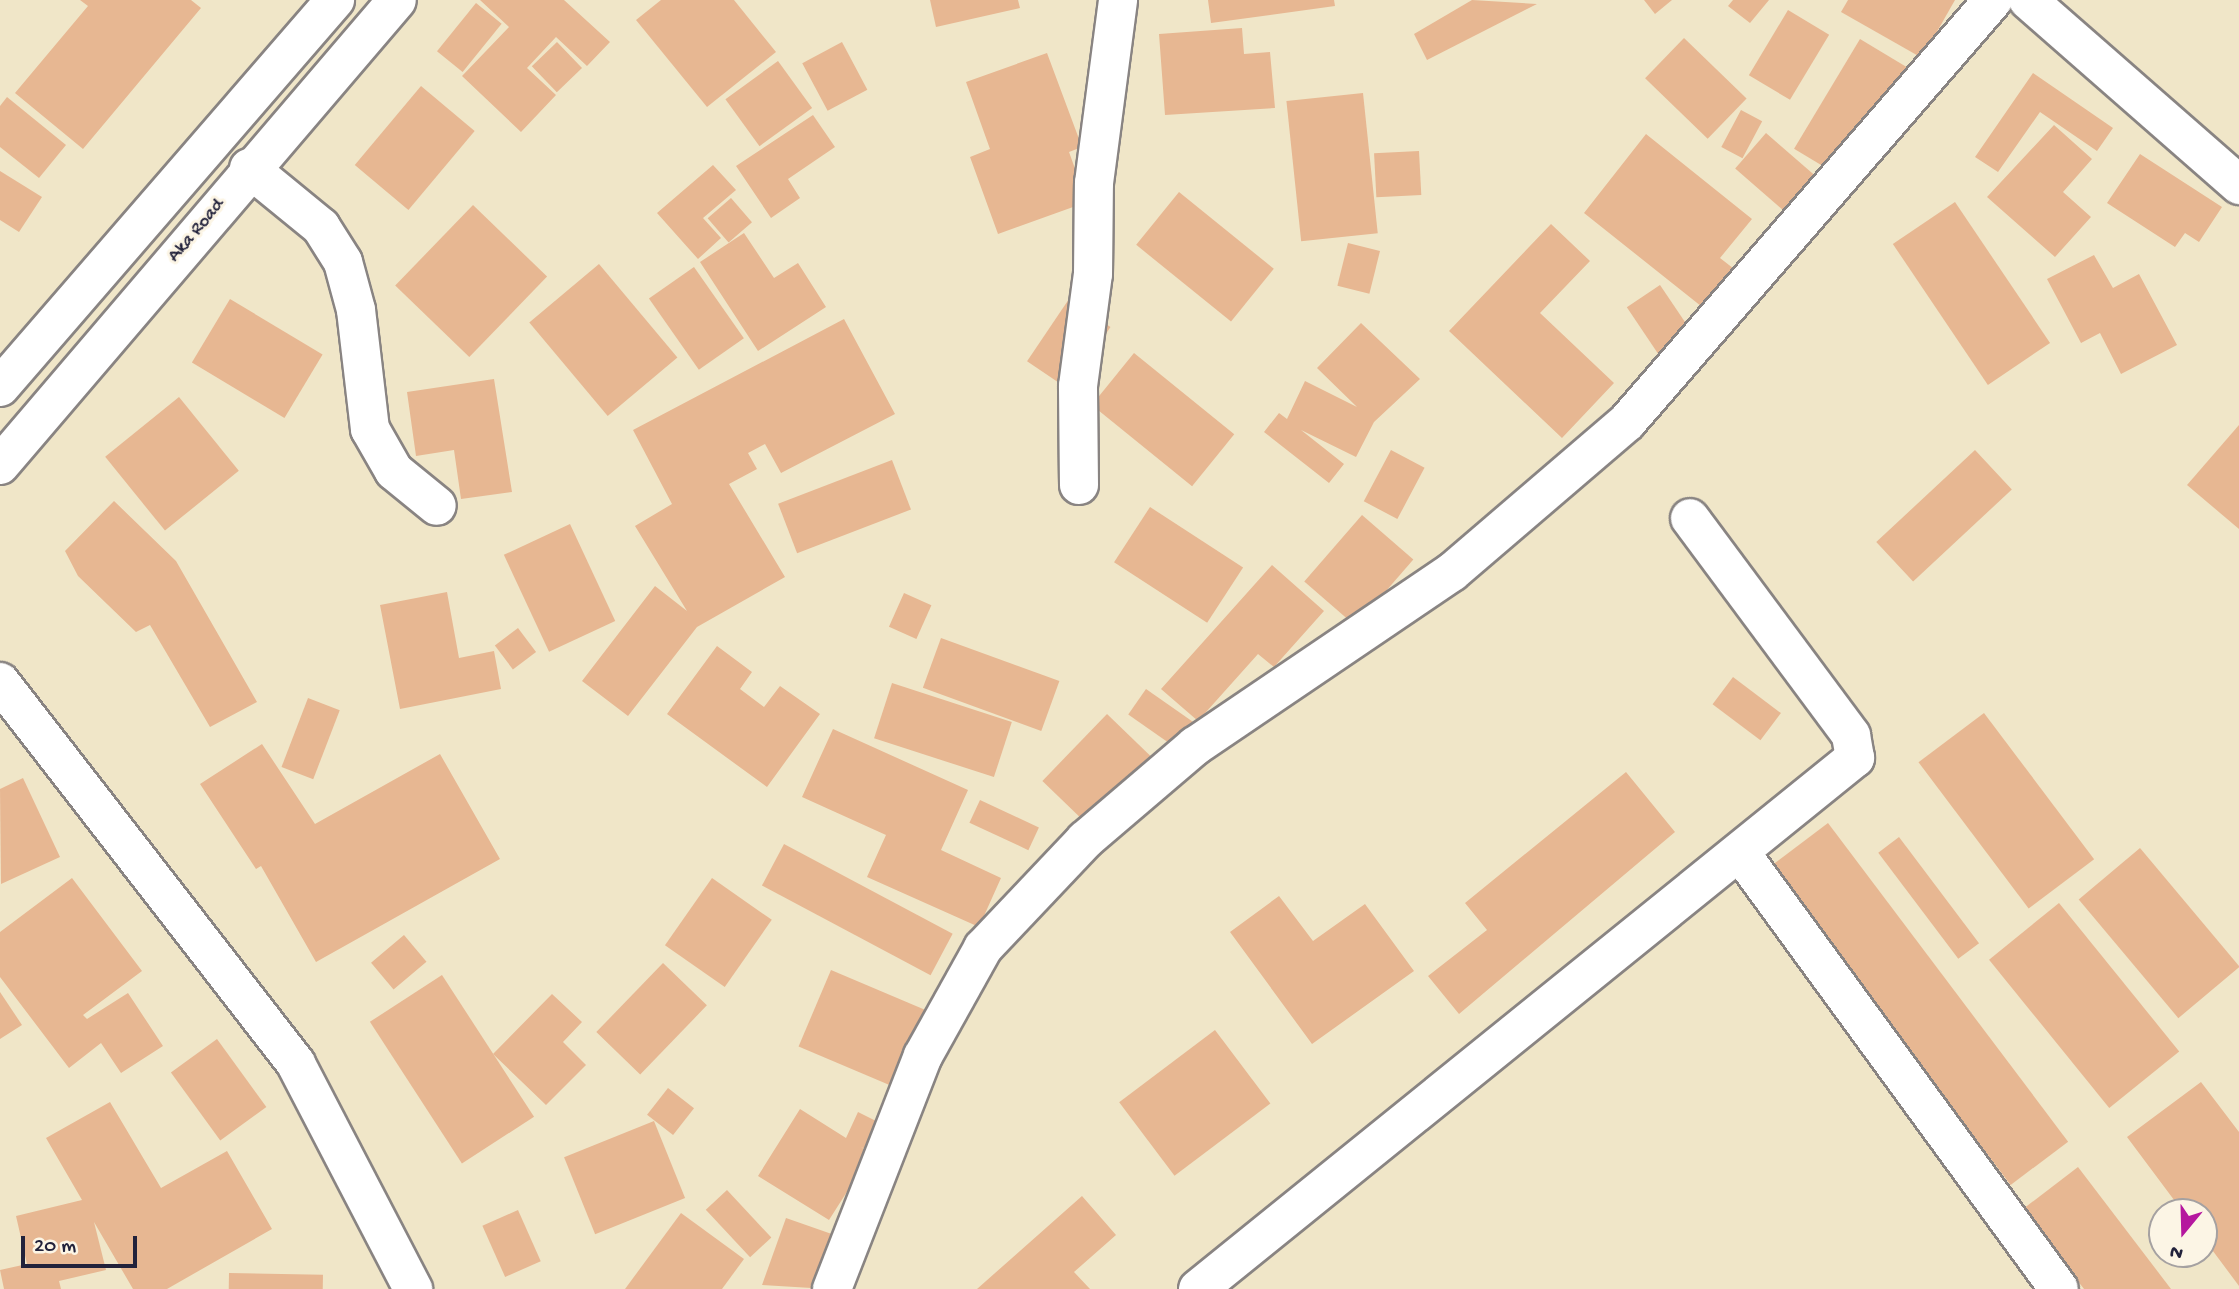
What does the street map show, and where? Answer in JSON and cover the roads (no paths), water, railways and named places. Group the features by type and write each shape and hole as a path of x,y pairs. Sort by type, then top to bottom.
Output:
{"street":[{"path":"0,387 335,0"},
{"name":"Aka Road","path":"0,466 249,168 397,0"},
{"path":"1079,485 1078,386 1093,274 1094,183 1118,0"},
{"path":"832,1289 923,1056 983,948 1085,840 1195,746 1452,572 1627,422 1993,0"},
{"path":"2028,0 2239,185"},
{"path":"249,168 321,228 343,262 356,310 370,429 394,471 437,506"},
{"path":"1198,1289 1742,855 1855,758 1851,735 1690,518"},
{"path":"0,682 296,1065 413,1289"},
{"path":"1742,855 2059,1289"}]}
